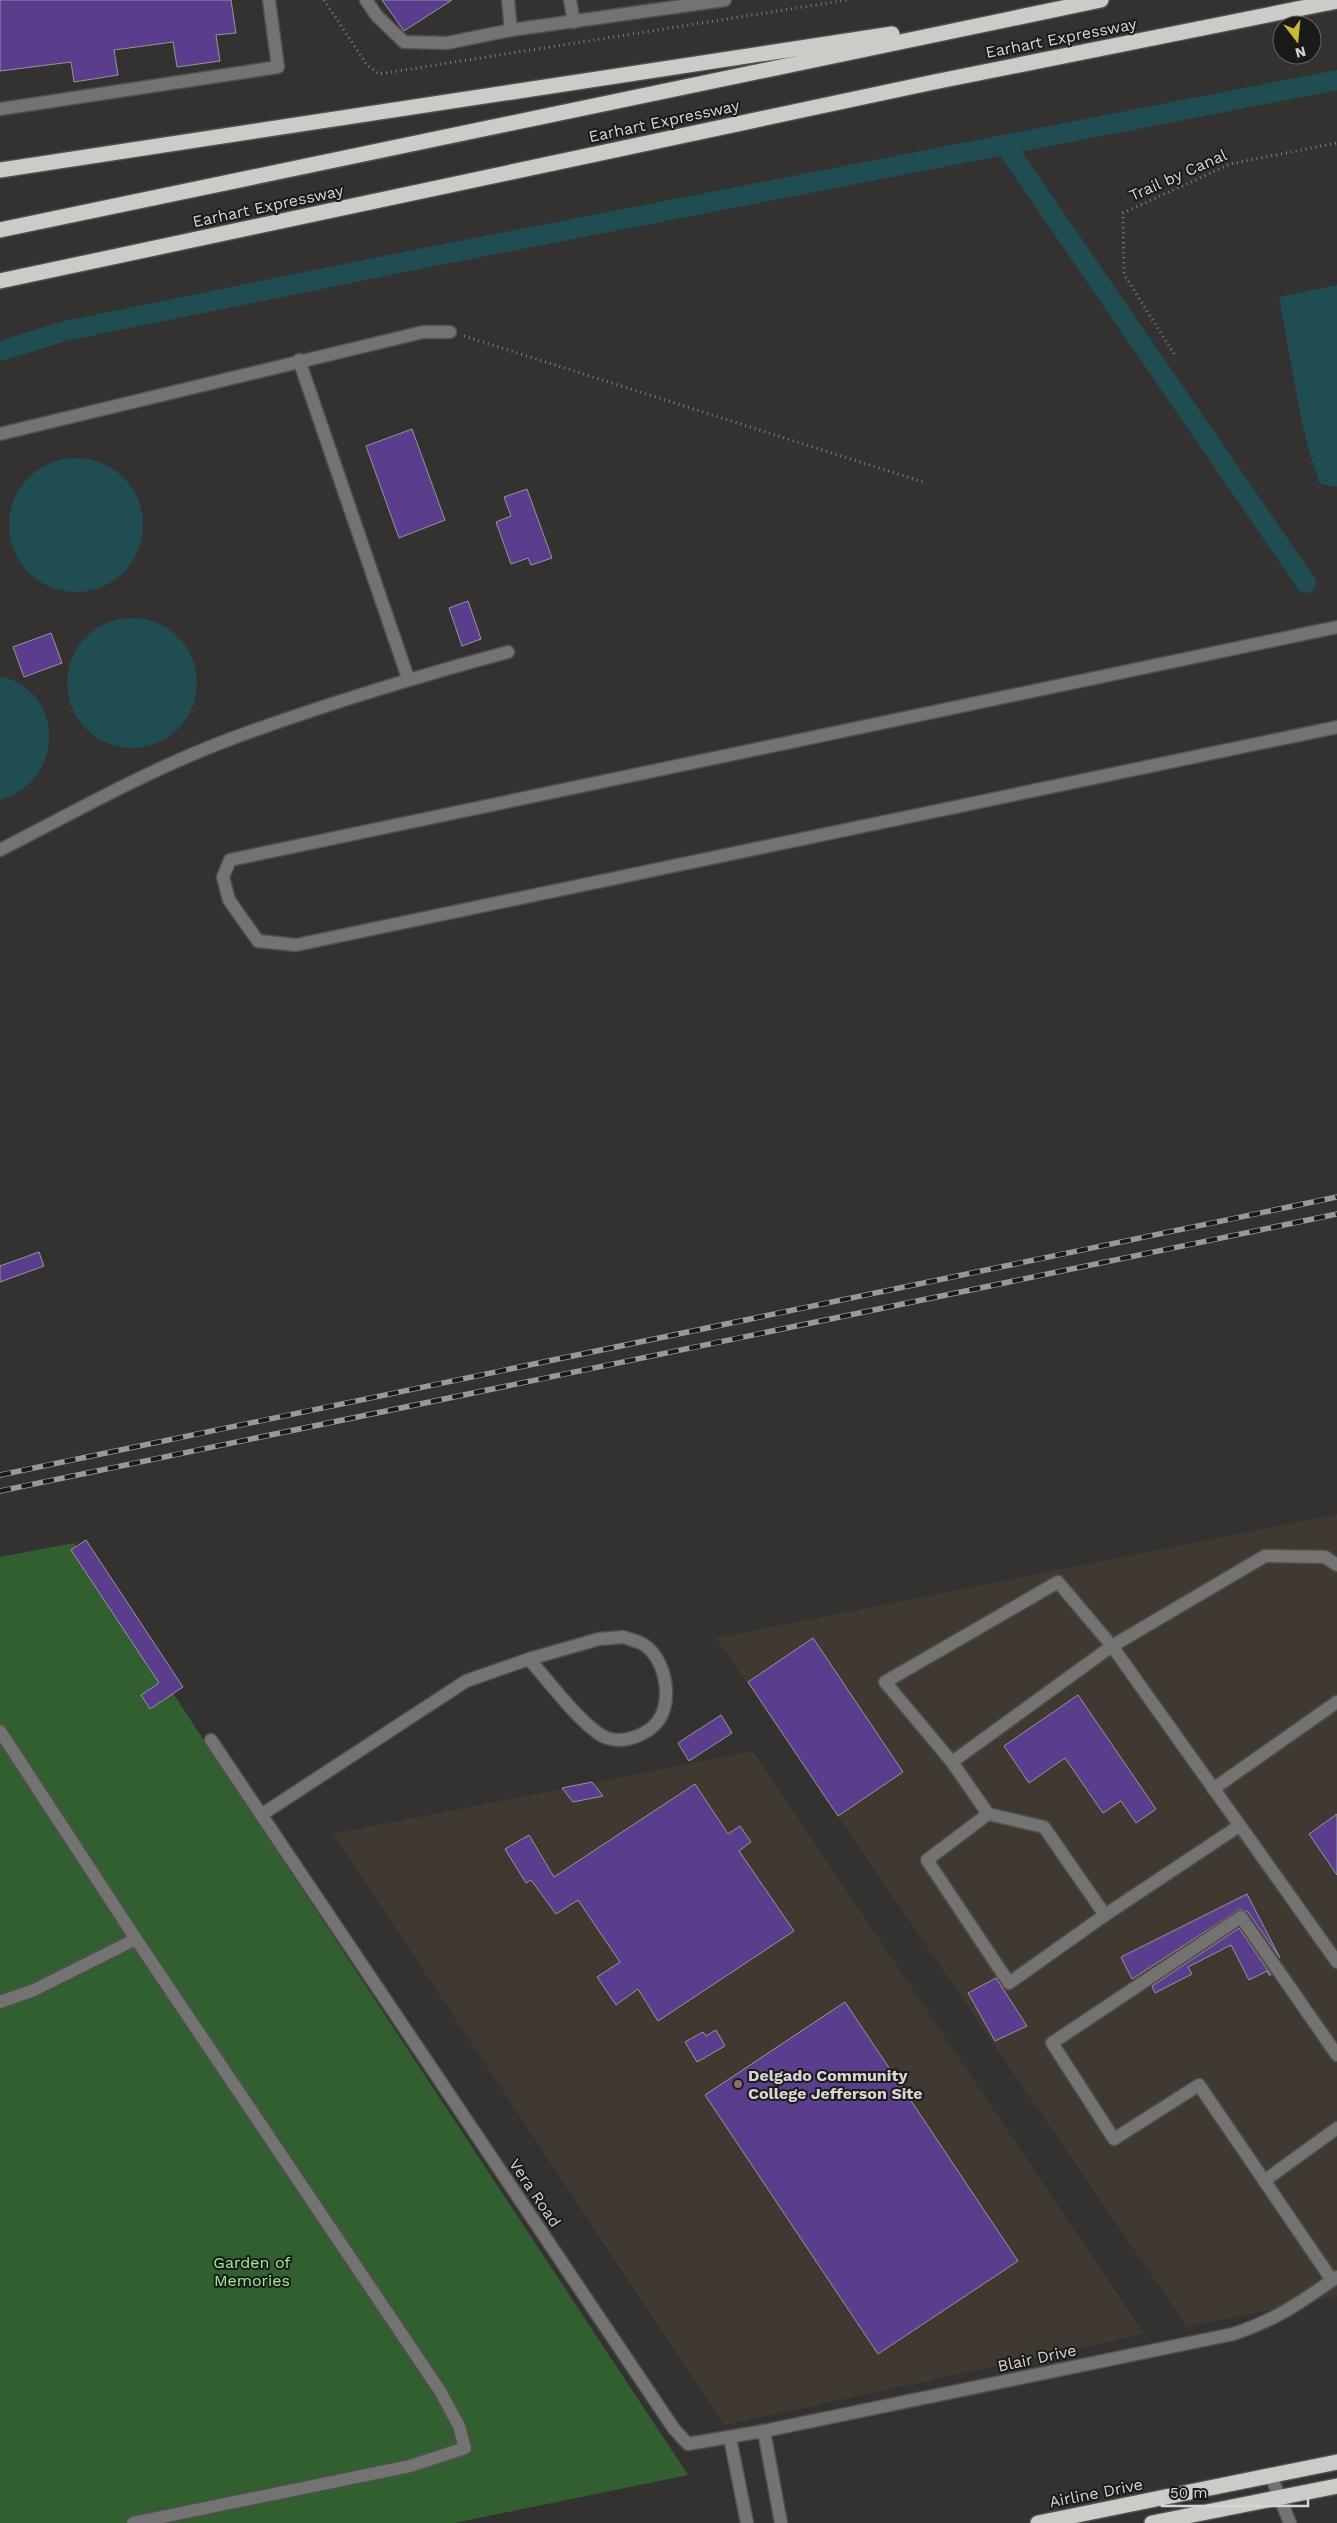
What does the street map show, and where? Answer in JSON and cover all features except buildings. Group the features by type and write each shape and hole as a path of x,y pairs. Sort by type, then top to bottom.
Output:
{"highway":[{"name":"Earhart Expressway","path":"0,230 1101,0"},
{"name":"Earhart Expressway","path":"0,280 934,82 1337,1"},
{"path":"0,170 1066,8"},
{"name":"Airline Drive","path":"1038,2523 1337,2462"},
{"path":"1152,2523 1337,2486"}],"street":[{"path":"0,109 278,67 269,0"},
{"path":"366,0 377,16 404,42 447,43 511,30 725,0"},
{"path":"508,0 511,30"},
{"path":"570,0 574,22"},
{"path":"0,434 299,360 423,332 450,332"},
{"path":"299,360 408,678"},
{"path":"1337,627 230,860 223,877 229,900 258,942 296,945 1337,727"},
{"path":"0,850 150,774 232,739 408,678 508,652"},
{"path":"952,1762 1112,1646 1265,1556 1325,1557 1337,1565"},
{"path":"1105,1915 1044,1827 988,1814 952,1762 885,1682 1058,1582 1112,1646 1337,1962"},
{"path":"211,1740 261,1815 466,1681 529,1659 599,1638 623,1637 643,1644 659,1660 666,1676 665,1702 658,1721 632,1740 607,1738 591,1728 529,1659"},
{"path":"1213,1789 1337,1702"},
{"path":"0,1731 136,1939 440,2391 459,2426 465,2448 410,2466 133,2523"},
{"path":"988,1814 927,1860 1009,1983 1105,1915 1239,1826"},
{"name":"Vera Road","path":"261,1815 674,2429 688,2444 730,2438"},
{"path":"1335,2278 1264,2181 1199,2085 1114,2139 1052,2043 1241,1917 1337,2055"},
{"path":"0,2002 34,1990 136,1939"},
{"path":"1264,2181 1337,2128"},
{"name":"Blair Drive","path":"730,2438 1233,2334 1262,2325 1280,2316 1335,2278"},
{"path":"764,2431 781,2523"},
{"path":"730,2438 747,2523"},
{"path":"1271,2476 1278,2498 1290,2523"}],"path":[{"name":"Trail by Canal","path":"1174,354 1124,274 1123,213 1230,164 1337,143"},
{"path":"450,332 923,482"}],"shaded area":[{"path":"1337,1514 1337,2296 1187,2327 716,1638"},
{"name":"Delgado Community College Jefferson Site","path":"753,1751 1144,2334 724,2425 333,1834"}],"green space":[{"name":"Garden of Memories","path":"74,1543 688,2475 454,2523 0,2523 0,1557"}],"water":[{"path":"1337,285 1337,487 1320,484 1309,451 1300,413 1279,297"},
{"path":"76,458 102,463 113,469 123,478 132,488 138,499 143,525 138,551 132,562 123,572 113,581 102,587 76,592 50,587 39,581 29,572 20,562 14,551 9,525 14,499 20,488 29,478 39,469 50,463"},
{"path":"132,618 145,619 157,623 178,637 192,658 196,670 196,696 192,708 178,729 157,743 145,747 132,748 119,747 107,743 86,729 72,708 68,696 67,683 68,670 72,658 86,637 107,623 119,619"},
{"path":"0,676 22,685 37,699 46,717 49,737 46,757 37,775 21,790 0,800"}],"waterway":[{"path":"0,351 65,331 424,258 1337,80"},
{"path":"1005,145 1306,583"}],"railway":[{"path":"0,1475 1337,1197"},
{"path":"0,1491 1337,1214"}],"place":[{"name":"Delgado Community College Jefferson Site","path":"738,2084"}]}
